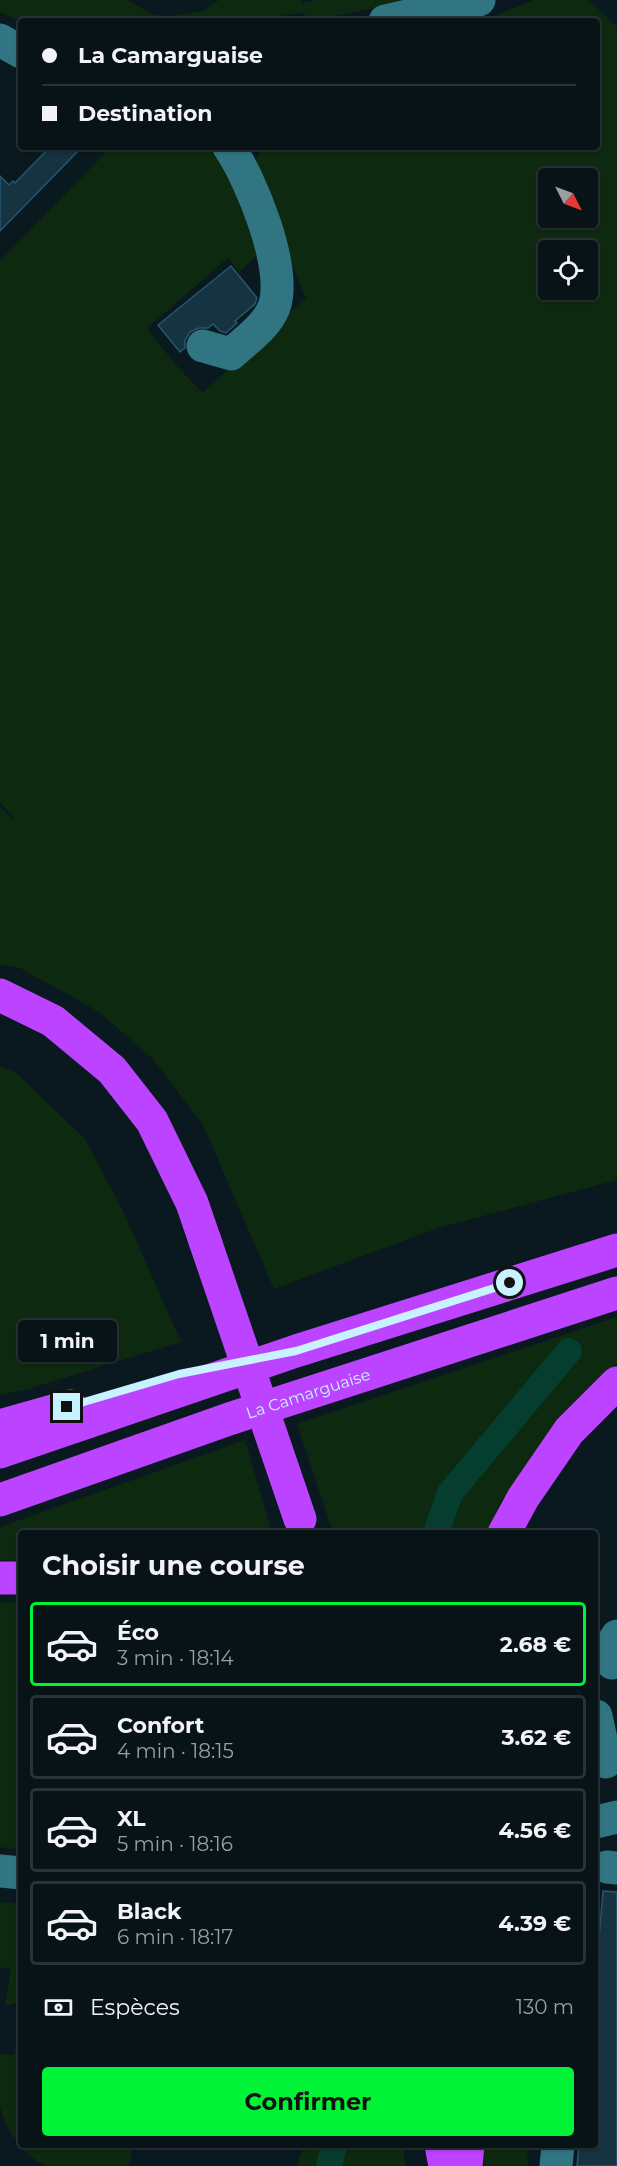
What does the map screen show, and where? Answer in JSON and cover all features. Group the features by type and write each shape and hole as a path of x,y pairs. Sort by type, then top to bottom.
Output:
{"highway":[{"path":"0,995 53,1021 112,1070 152,1121 192,1203 302,1526"},
{"path":"0,1452 296,1351 617,1250"},
{"name":"La Camarguaise","path":"0,1500 229,1419 617,1293"},
{"path":"0,1426 179,1374 296,1351"},
{"path":"506,1530 523,1498 569,1431 617,1383"},
{"path":"0,1578 18,1578"},
{"path":"442,2148 445,2166"},
{"path":"455,2148 456,2166"},
{"path":"466,2166 468,2148"}],"street":[{"path":"398,18 478,0"},
{"path":"0,40 18,50"},
{"path":"203,346 231,354 262,325 275,306 276,267 264,221 243,167 231,150"},
{"path":"598,1725 606,1762"},
{"path":"598,1821 617,1816"},
{"path":"0,1871 18,1873"},
{"path":"556,2166 558,2148"}],"green space":[{"path":"0,0 127,0 152,14 166,17 203,11 219,0 302,0 303,3 315,0 416,0 324,18 307,18 303,12 272,18 18,18 18,21 0,12"},
{"path":"534,0 589,0 617,27 617,1180 438,1228 274,1289 203,1125 153,1059 99,1012 20,968 0,964 0,807 13,820 15,819 0,802 0,261 108,150 216,150 263,250 239,272 228,258 147,328 175,364 203,393 306,298 251,167 261,150 600,150 600,18 489,18"},
{"path":"0,1067 15,1072 85,1139 124,1213 181,1342 28,1389 0,1395"},
{"path":"617,1317 617,1363 563,1415 501,1501 487,1530 332,1530 297,1424"},
{"path":"245,1440 271,1530 18,1530 18,1561 0,1560 0,1527"},
{"path":"0,1602 18,1603 18,1850 0,1847"},
{"path":"0,1902 18,1904 18,2002 5,2006 11,1969 0,1967"},
{"path":"18,2037 18,2142 6,2123 0,2105 0,2054 14,2055"},
{"path":"132,2148 129,2166 47,2166 24,2149"},
{"path":"303,2148 404,2148 405,2166 297,2166"},
{"path":"484,2148 527,2148 528,2166 484,2166"}],"building":[{"path":"47,150 79,150 0,231 0,176 9,185 13,181 15,183"},
{"path":"231,266 257,298 255,304 235,321 237,323 226,333 213,324 208,328 199,328 190,332 185,340 185,348 180,352 158,325"},
{"path":"603,1891 617,1892 617,2166 577,2166 579,2148 598,2148 598,1950"}],"waterway":[{"path":"437,1530 450,1493 569,1351"},
{"path":"329,2166 333,2148"}],"route":[{"path":"67,1407 179,1374 296,1351 510,1283"}]}
